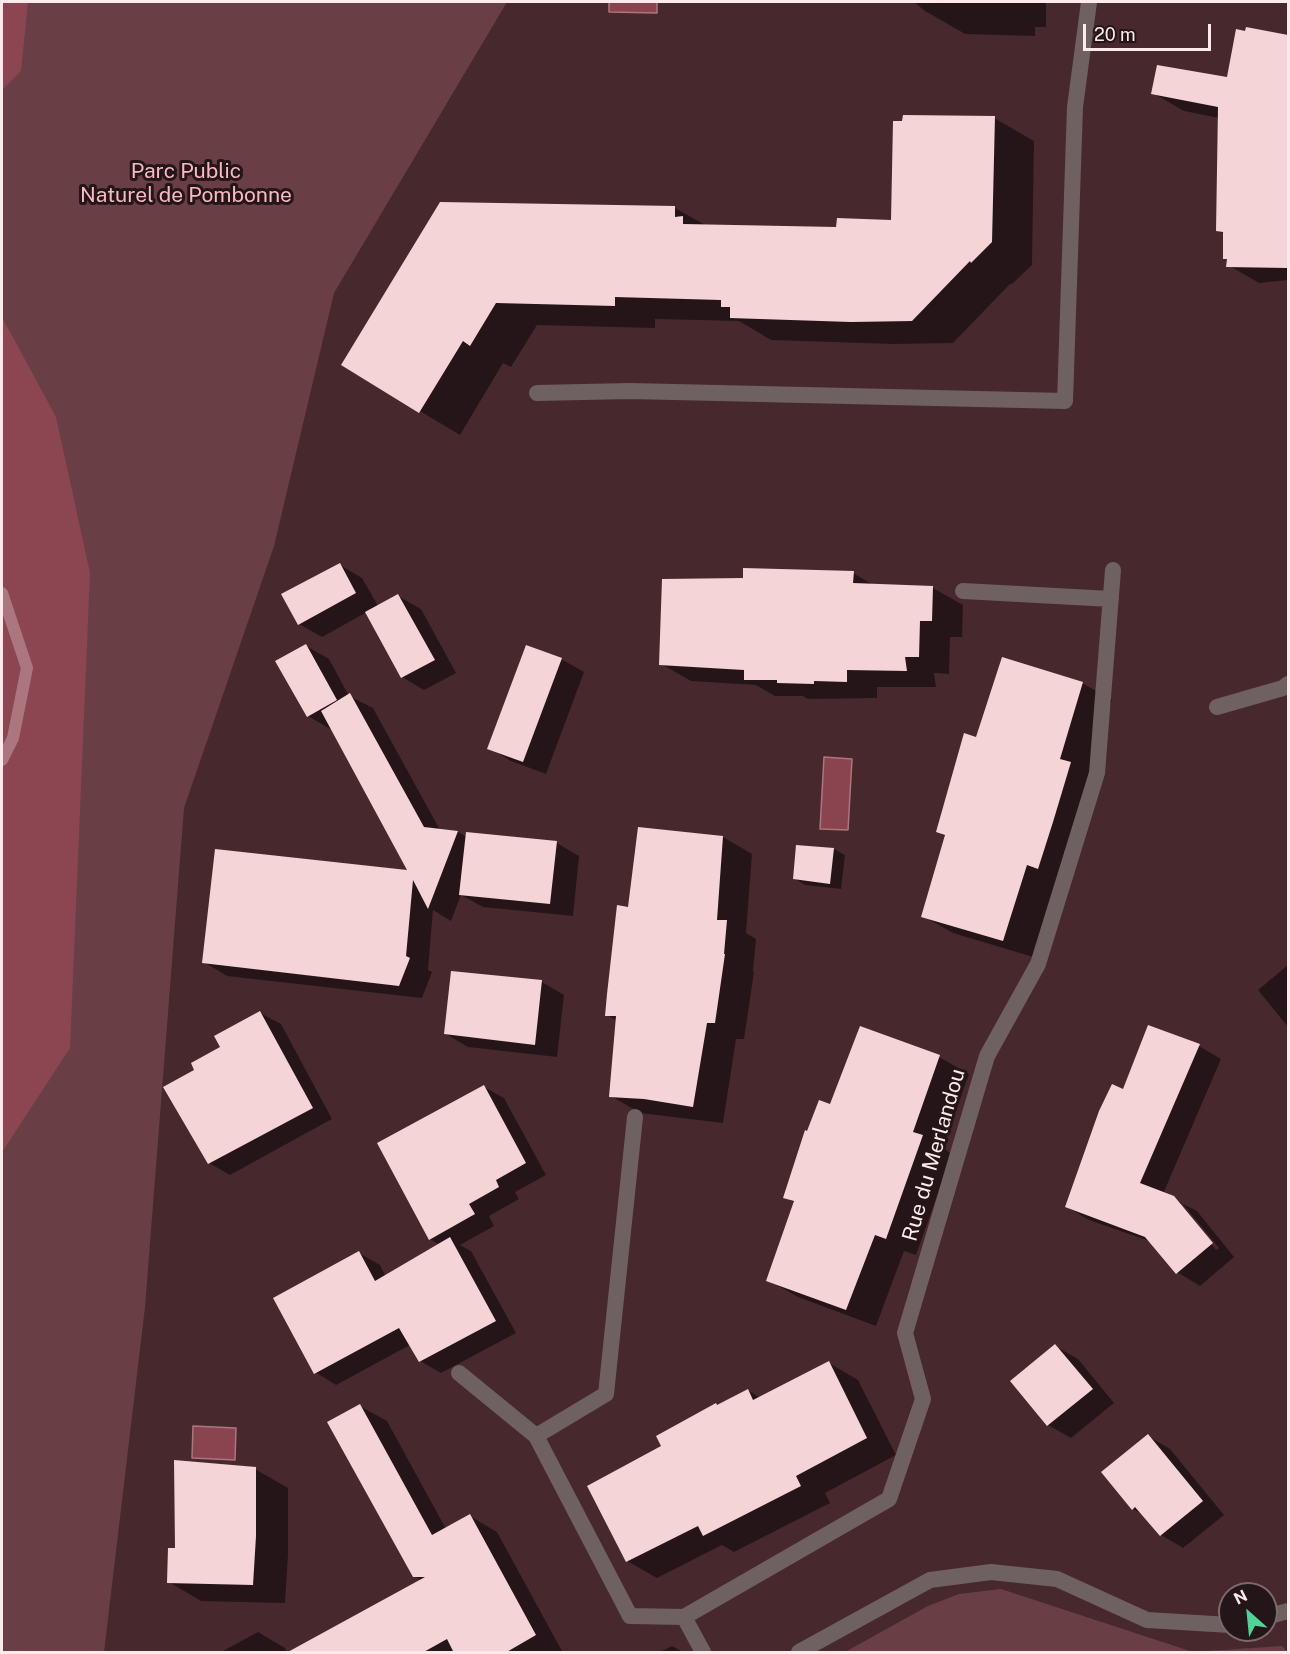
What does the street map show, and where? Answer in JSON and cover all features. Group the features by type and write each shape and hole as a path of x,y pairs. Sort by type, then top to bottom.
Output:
{"street":[{"path":"537,393 630,391 1065,401 1075,106 1089,2"},
{"name":"Rue du Merlandou","path":"684,1617 889,1499 923,1399 905,1333 987,1056 1038,964 1097,773 1113,570"},
{"path":"963,591 1111,600"},
{"path":"1217,706 1283,688 1288,684"},
{"path":"536,1436 606,1394 634,1117"},
{"path":"459,1373 536,1436 630,1616 684,1617 703,1653"},
{"path":"799,1653 930,1580 991,1572 1057,1579 1147,1620 1218,1624"}],"green space":[{"name":"Parc Public Naturel de Pombonne","path":"2,2 507,2 334,293 274,546 184,808 145,1307 104,1652 2,1652"},
{"path":"1001,1589 1193,1652 845,1652 928,1606 959,1594"},
{"path":"1282,1646 1288,1652 1193,1652"}],"shaded area":[{"path":"2,2 28,2 21,71 2,90"},
{"path":"609,2 657,2 657,13 609,12"},
{"path":"2,317 56,417 90,573 70,1048 2,1152"},
{"path":"824,757 852,759 848,830 820,829"},
{"path":"193,1426 236,1428 235,1460 192,1458"}],"building":[{"path":"1246,27 1288,35 1288,268 1226,267 1227,259 1223,259 1223,232 1216,231 1218,107 1151,94 1157,65 1227,77 1236,29 1245,31"},
{"path":"903,115 995,116 992,242 971,263 970,261 912,321 851,322 730,318 730,307 721,307 721,300 615,297 615,306 496,303 470,346 463,341 419,413 341,365 440,202 675,206 675,217 683,216 683,224 836,227 837,218 891,220 893,121 902,121"},
{"path":"340,563 356,593 298,625 281,594"},
{"path":"743,568 854,571 853,583 933,586 932,621 920,621 919,657 905,657 907,671 847,670 847,682 814,681 814,684 777,683 777,680 744,680 744,670 659,665 662,579 743,578"},
{"path":"398,594 435,660 401,678 365,612"},
{"path":"306,644 337,700 307,717 275,661"},
{"path":"526,645 562,658 523,762 487,749"},
{"path":"1002,657 1083,682 1060,759 1071,762 1053,822 1038,869 1027,865 1003,941 921,917 945,835 936,832 964,733 976,737"},
{"path":"350,693 424,827 458,831 428,909 413,880 406,956 410,958 399,986 202,963 215,849 407,870 321,711"},
{"path":"638,827 723,836 717,920 727,920 725,954 715,1023 707,1023 693,1107 644,1099 609,1097 616,1016 605,1016 607,994 617,905 628,907"},
{"path":"466,832 557,841 550,904 459,895"},
{"path":"796,845 834,848 830,884 793,879"},
{"path":"451,971 542,980 535,1045 444,1034"},
{"path":"260,1011 313,1108 208,1164 163,1087 194,1070 191,1063 220,1047 214,1036"},
{"path":"1148,1025 1200,1044 1140,1183 1174,1196 1213,1243 1176,1274 1145,1237 1065,1207 1099,1111 1112,1084 1123,1089"},
{"path":"860,1026 940,1055 913,1132 923,1135 886,1239 875,1235 846,1310 766,1281 794,1201 783,1198 805,1130 807,1131 819,1100 830,1104"},
{"path":"484,1085 526,1163 496,1180 499,1187 469,1204 475,1214 429,1240 377,1143"},
{"path":"450,1237 496,1321 419,1362 399,1328 314,1374 273,1298 359,1251 375,1281"},
{"path":"1055,1344 1093,1389 1047,1426 1010,1381"},
{"path":"829,1361 867,1438 796,1476 801,1486 703,1536 698,1526 626,1562 587,1486 661,1446 656,1436 716,1403 717,1405 748,1389 753,1400"},
{"path":"360,1404 432,1535 470,1514 536,1635 505,1653 454,1653 447,1639 422,1653 286,1653 425,1577 413,1577 327,1422"},
{"path":"1148,1434 1203,1501 1160,1536 1135,1507 1132,1510 1101,1472"},
{"path":"174,1460 256,1467 253,1585 167,1583 168,1548 175,1548"}],"waterway":[{"path":"2,593 27,668 13,738 2,760"}]}
